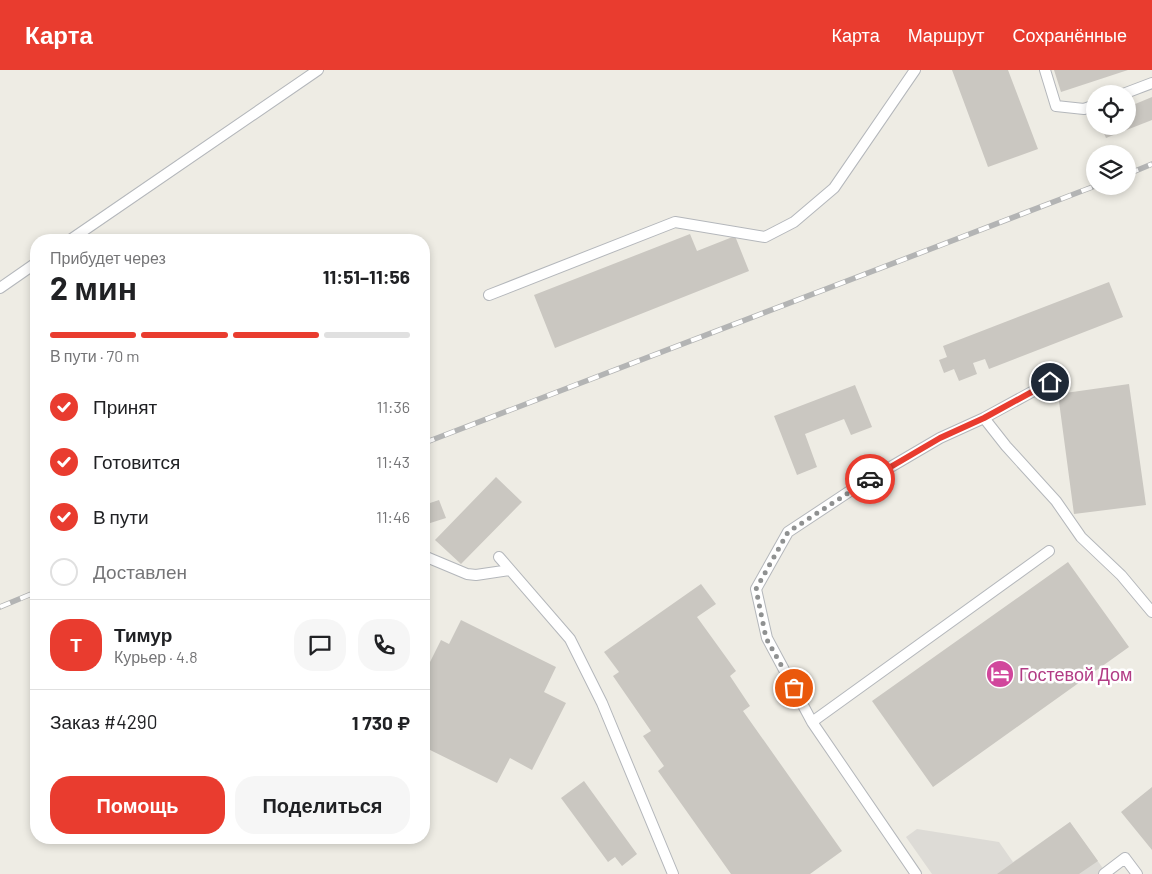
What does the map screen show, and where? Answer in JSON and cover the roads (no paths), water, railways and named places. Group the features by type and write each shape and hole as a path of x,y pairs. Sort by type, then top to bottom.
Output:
{"lane":[{"path":"79,234 318,70"},
{"path":"489,295 675,222 765,236 794,222 834,188 914,70"},
{"path":"1044,70 1056,106 1086,108"},
{"path":"1136,89 1152,83"},
{"path":"0,288 30,267"},
{"path":"916,874 812,722 766,638 756,589 788,532 853,489 940,438 984,418 1050,382"},
{"path":"984,418 1006,446 1056,501 1081,536 1121,575 1152,612"},
{"path":"812,722 1049,551"},
{"path":"499,557 570,639 602,703 673,874"},
{"path":"430,559 467,574 476,575 510,570"},
{"path":"1104,874 1125,858 1138,874"}],"railway":[{"path":"1136,171 1152,164"},
{"path":"430,441 1086,189"},
{"path":"0,607 30,594"}],"place":[{"name":"Гостевой Дом","path":"1000,674"}]}
